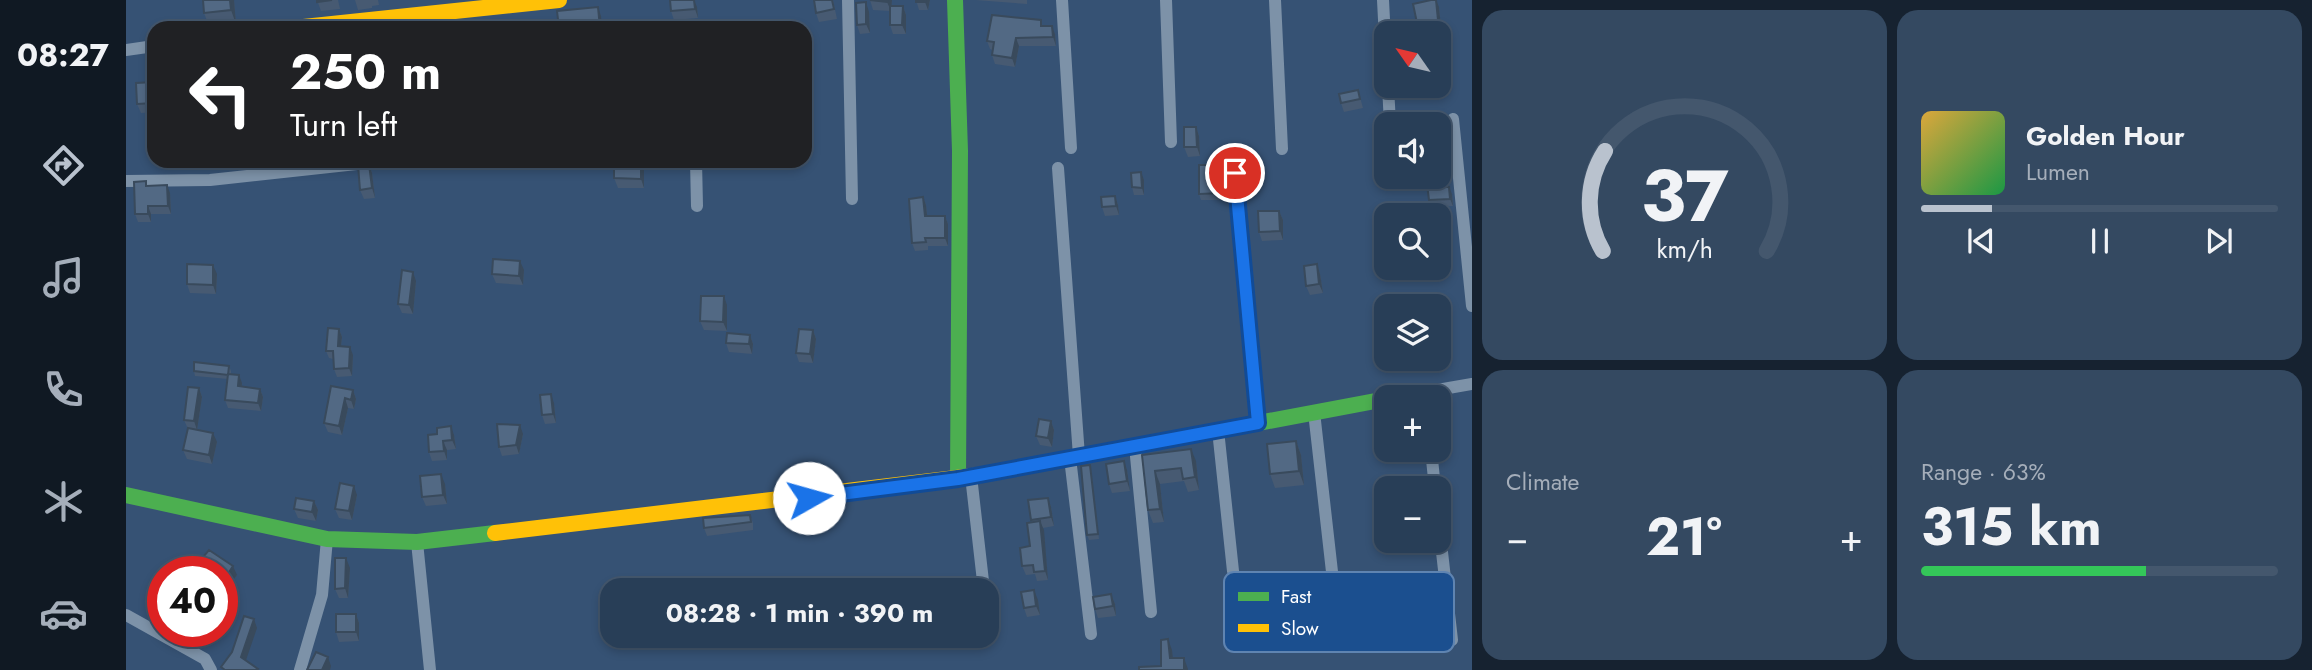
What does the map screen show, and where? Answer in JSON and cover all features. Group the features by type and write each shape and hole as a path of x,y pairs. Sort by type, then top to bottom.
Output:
{"street":[{"path":"360,21 559,0"},
{"path":"848,0 852,199"},
{"path":"956,0 965,478 983,578"},
{"path":"1062,0 1071,148"},
{"path":"1166,0 1171,142"},
{"path":"1275,0 1282,149"},
{"path":"1382,0 1383,21"},
{"path":"126,50 147,47"},
{"path":"1452,119 1472,306"},
{"path":"126,181 209,180 320,168"},
{"path":"696,168 697,206"},
{"path":"1058,168 1075,457 1091,634"},
{"path":"1235,173 1258,423"},
{"path":"1451,389 1472,384"},
{"path":"126,495 327,539 417,542 965,478 1374,401"},
{"path":"1314,412 1332,572"},
{"path":"1218,430 1233,571"},
{"path":"1135,446 1151,612"},
{"path":"300,670 322,595 327,539"},
{"path":"417,542 430,670"},
{"path":"1442,553 1444,572"},
{"path":"126,615 205,659 211,670"}],"building":[{"path":"203,0 230,0 231,10 204,13"},
{"path":"670,0 694,0 695,9 671,11"},
{"path":"814,0 832,0 834,9 816,13"},
{"path":"1436,0 1438,21 1417,21 1413,4"},
{"path":"866,2 866,24 857,25 856,3"},
{"path":"890,6 903,6 902,25 890,25"},
{"path":"598,7 599,21 558,21 557,11"},
{"path":"992,15 1041,20 1041,26 1052,26 1053,37 1016,38 1012,58 992,55 994,42 987,41"},
{"path":"147,82 147,103 137,104 136,83"},
{"path":"1358,90 1360,99 1341,103 1339,94"},
{"path":"1184,127 1196,127 1197,147 1184,147"},
{"path":"1199,165 1210,165 1211,180 1222,181 1223,193 1199,194"},
{"path":"358,168 370,168 372,188 360,190"},
{"path":"614,168 641,168 641,179 614,178"},
{"path":"1141,172 1142,188 1132,187 1131,173"},
{"path":"146,181 146,186 167,185 168,206 148,206 148,214 135,214 134,182"},
{"path":"1428,189 1449,189 1450,199 1429,200"},
{"path":"1115,196 1116,206 1102,207 1101,197"},
{"path":"923,197 925,216 945,216 945,238 925,238 926,242 912,243 909,199"},
{"path":"1258,211 1279,211 1280,231 1259,232"},
{"path":"493,259 520,261 519,276 492,274"},
{"path":"187,264 213,265 213,285 187,284"},
{"path":"1317,264 1319,284 1306,286 1304,266"},
{"path":"402,270 413,272 409,305 398,304"},
{"path":"701,296 724,296 723,322 700,321"},
{"path":"328,328 339,329 338,346 350,347 349,368 334,369 333,351 326,351"},
{"path":"799,329 813,330 810,354 796,353"},
{"path":"727,333 750,335 749,344 726,343"},
{"path":"194,362 229,366 228,375 194,371"},
{"path":"228,374 239,375 238,386 260,389 258,403 225,400"},
{"path":"331,386 353,390 351,400 345,398 339,426 324,423"},
{"path":"188,387 199,388 194,421 184,420"},
{"path":"551,394 553,414 542,415 540,395"},
{"path":"1039,419 1051,421 1048,438 1036,436"},
{"path":"497,424 520,425 516,445 499,447"},
{"path":"451,426 452,440 443,441 444,451 429,452 428,435 437,434 437,428"},
{"path":"188,428 213,433 209,455 183,450"},
{"path":"1296,441 1299,471 1270,474 1267,444"},
{"path":"1191,449 1195,477 1183,479 1181,468 1155,471 1160,509 1148,510 1142,455"},
{"path":"1124,461 1127,481 1109,484 1106,464"},
{"path":"1090,465 1098,534 1087,535 1081,466"},
{"path":"441,474 443,495 422,497 420,476"},
{"path":"340,483 354,486 349,511 335,509"},
{"path":"296,498 314,501 312,512 294,509"},
{"path":"1048,498 1051,517 1031,520 1028,500"},
{"path":"750,515 751,522 704,528 703,518"},
{"path":"1040,521 1045,571 1034,572 1033,565 1022,566 1020,548 1030,546 1027,523"},
{"path":"209,550 218,556 204,556"},
{"path":"335,558 346,558 345,588 335,589"},
{"path":"1034,590 1036,606 1024,608 1021,592"},
{"path":"1111,594 1113,606 1095,609 1093,597"},
{"path":"336,614 356,614 356,632 336,632"},
{"path":"244,616 254,619 241,657 257,670 225,670 221,667 234,647 238,647 238,634"},
{"path":"1168,639 1170,658 1184,658 1184,670 1139,670 1139,667 1161,666 1161,640"},
{"path":"316,652 328,657 322,670 307,670"}],"traffic: fast":[{"path":"955,0 960,151 958,479"},
{"path":"981,475 1374,401"},
{"path":"126,495 327,539 417,542 495,533"}],"traffic: slow":[{"path":"360,21 559,0"},
{"path":"495,533 981,475"}],"route":[{"path":"809,498 958,479 1258,423 1235,173"}]}
